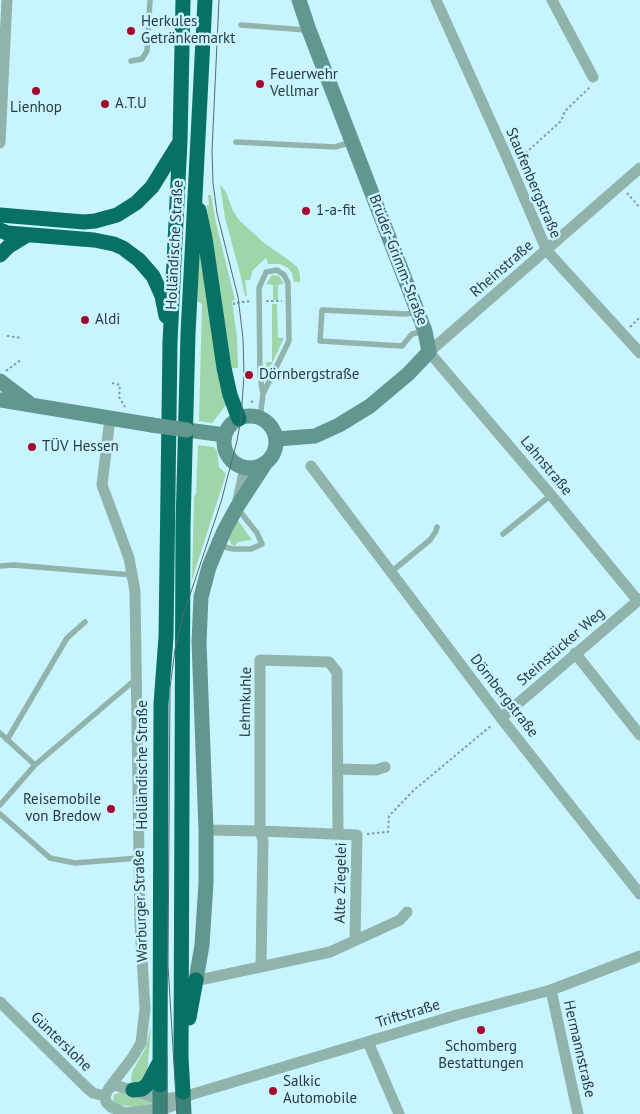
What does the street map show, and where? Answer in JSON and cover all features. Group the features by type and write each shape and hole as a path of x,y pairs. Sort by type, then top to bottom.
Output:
{"highway":[{"name":"Holländische Straße","path":"160,1102 161,704 166,637 170,342 180,141 184,0"},
{"name":"Holländische Straße","path":"181,1058 183,526 188,334 205,0"},
{"path":"0,216 84,222 116,215 136,203 152,187 180,141"},
{"path":"195,194 205,238 224,368 230,396 239,419"},
{"path":"0,230 7,233 104,241 132,254 147,268 158,286 162,296 170,342"},
{"path":"0,255 9,246 26,235"},
{"path":"183,1095 181,1058 188,1039 189,1011 196,980"},
{"path":"133,1090 142,1089 148,1084 161,1059"}],"main road":[{"path":"183,1095 184,1114"}],"street":[{"path":"0,143 7,0"},
{"name":"Brüder-Grimm-Straße","path":"299,0 425,331 429,352"},
{"path":"552,0 593,77"},
{"name":"Staufenbergstraße","path":"438,1 546,251 640,353"},
{"name":"Rheinstraße","path":"429,352 640,168"},
{"path":"276,439 314,436 339,425 370,406 408,374 429,352"},
{"name":"Lahnstraße","path":"429,352 639,600"},
{"path":"2,377 32,405"},
{"path":"0,400 117,420 225,435"},
{"path":"196,980 206,883 206,830 199,642 201,597 209,567 224,531 237,507 274,453 276,439 271,426 260,418 250,416 239,419 228,428 225,435 225,449 228,456 245,468 265,464"},
{"name":"Warburger Straße","path":"107,1092 141,1043 145,1008 140,923 134,591 128,558 102,485 117,420"},
{"name":"Dörnbergstraße","path":"311,466 501,718 640,894"},
{"path":"237,507 245,468"},
{"name":"Steinstücker Weg","path":"501,718 639,600"},
{"path":"575,653 640,735"},
{"name":"Lehmkuhle","path":"260,831 260,660 329,662 337,672 338,833"},
{"path":"338,770 376,770 385,767"},
{"name":"Alte Ziegelei","path":"206,830 357,835 356,940"},
{"path":"260,831 264,841 260,967"},
{"name":"Alte Ziegelei","path":"196,980 330,952 400,920 407,912"},
{"name":"Triftstraße","path":"160,1102 133,1090 115,1085 107,1092 106,1102 120,1113 160,1102 368,1042 457,1014 550,990 640,956"},
{"name":"Hermannstraße","path":"550,990 578,1114"},
{"name":"Günterslohe","path":"0,1002 93,1093 107,1092"},
{"path":"368,1042 399,1114"}],"lane":[{"path":"131,61 142,59 147,52 150,0"},
{"path":"241,26 309,30"},
{"path":"236,142 335,147 352,142"},
{"path":"260,418 263,394 260,376 259,288 266,272 277,270 284,275 288,283 289,340 263,394"},
{"path":"417,312 406,314 322,310 320,341 402,346 412,334 425,331"},
{"path":"503,534 551,495"},
{"path":"218,546 250,549 262,544 257,533 237,507"},
{"path":"391,572 430,540 437,527"},
{"path":"0,566 132,576"},
{"path":"7,740 67,638 85,622"},
{"path":"0,805 35,765 136,679"},
{"path":"0,733 35,765"},
{"path":"0,814 50,858 75,863 139,858"}],"path":[{"path":"511,167 561,121 565,111 588,90"},
{"path":"620,186 640,208"},
{"path":"623,334 640,317"},
{"path":"7,336 22,338"},
{"path":"2,377 22,359"},
{"path":"112,383 120,385 119,397 125,407 117,420"},
{"path":"357,835 388,832 389,816 414,790 501,718"}],"green space":[{"path":"220,184 226,192 233,211 239,220 264,243 298,268 300,282 294,282 292,273 288,268 280,264 268,264 266,258 253,270 250,280 245,280 247,296 245,296 225,218"},
{"path":"208,195 211,195 235,300 232,301 237,337 238,368 228,368 208,230"},
{"path":"199,254 204,254 226,405 212,423 199,421 202,304 197,301"},
{"path":"272,275 279,276 284,284 278,285 278,300 273,300 273,285 266,284"},
{"path":"272,304 277,304 278,338 284,338 267,374 266,362 272,362"},
{"path":"198,445 214,447 217,451 219,467 226,474 192,580 194,497 196,493"},
{"path":"237,519 252,540 238,542 235,546 231,544 229,538"},
{"path":"151,1027 147,1076 135,1085 131,1081 132,1072 145,1049"},
{"path":"120,1092 154,1102 152,1105 137,1107 117,1105 113,1101 114,1095"}],"tram line":[{"path":"177,1114 168,965 170,688 175,649 183,616 221,502 237,441 241,418 244,375 243,338 238,297 217,213 213,183 212,151 219,0"},
{"path":"167,1054 167,1114"}],"place":[{"name":"Herkules Getränkemarkt","path":"131,31"},
{"name":"Feuerwehr Vellmar","path":"260,84"},
{"name":"Lienhop","path":"36,91"},
{"name":"A.T.U","path":"105,104"},
{"name":"1-a-fit","path":"306,211"},
{"name":"Aldi","path":"85,320"},
{"name":"Dörnbergstraße","path":"249,375"},
{"name":"TÜV Hessen","path":"32,447"},
{"name":"Reisemobile von Bredow","path":"111,809"},
{"name":"Schomberg Bestattungen","path":"481,1030"},
{"name":"Salkic Automobile","path":"273,1091"}]}
